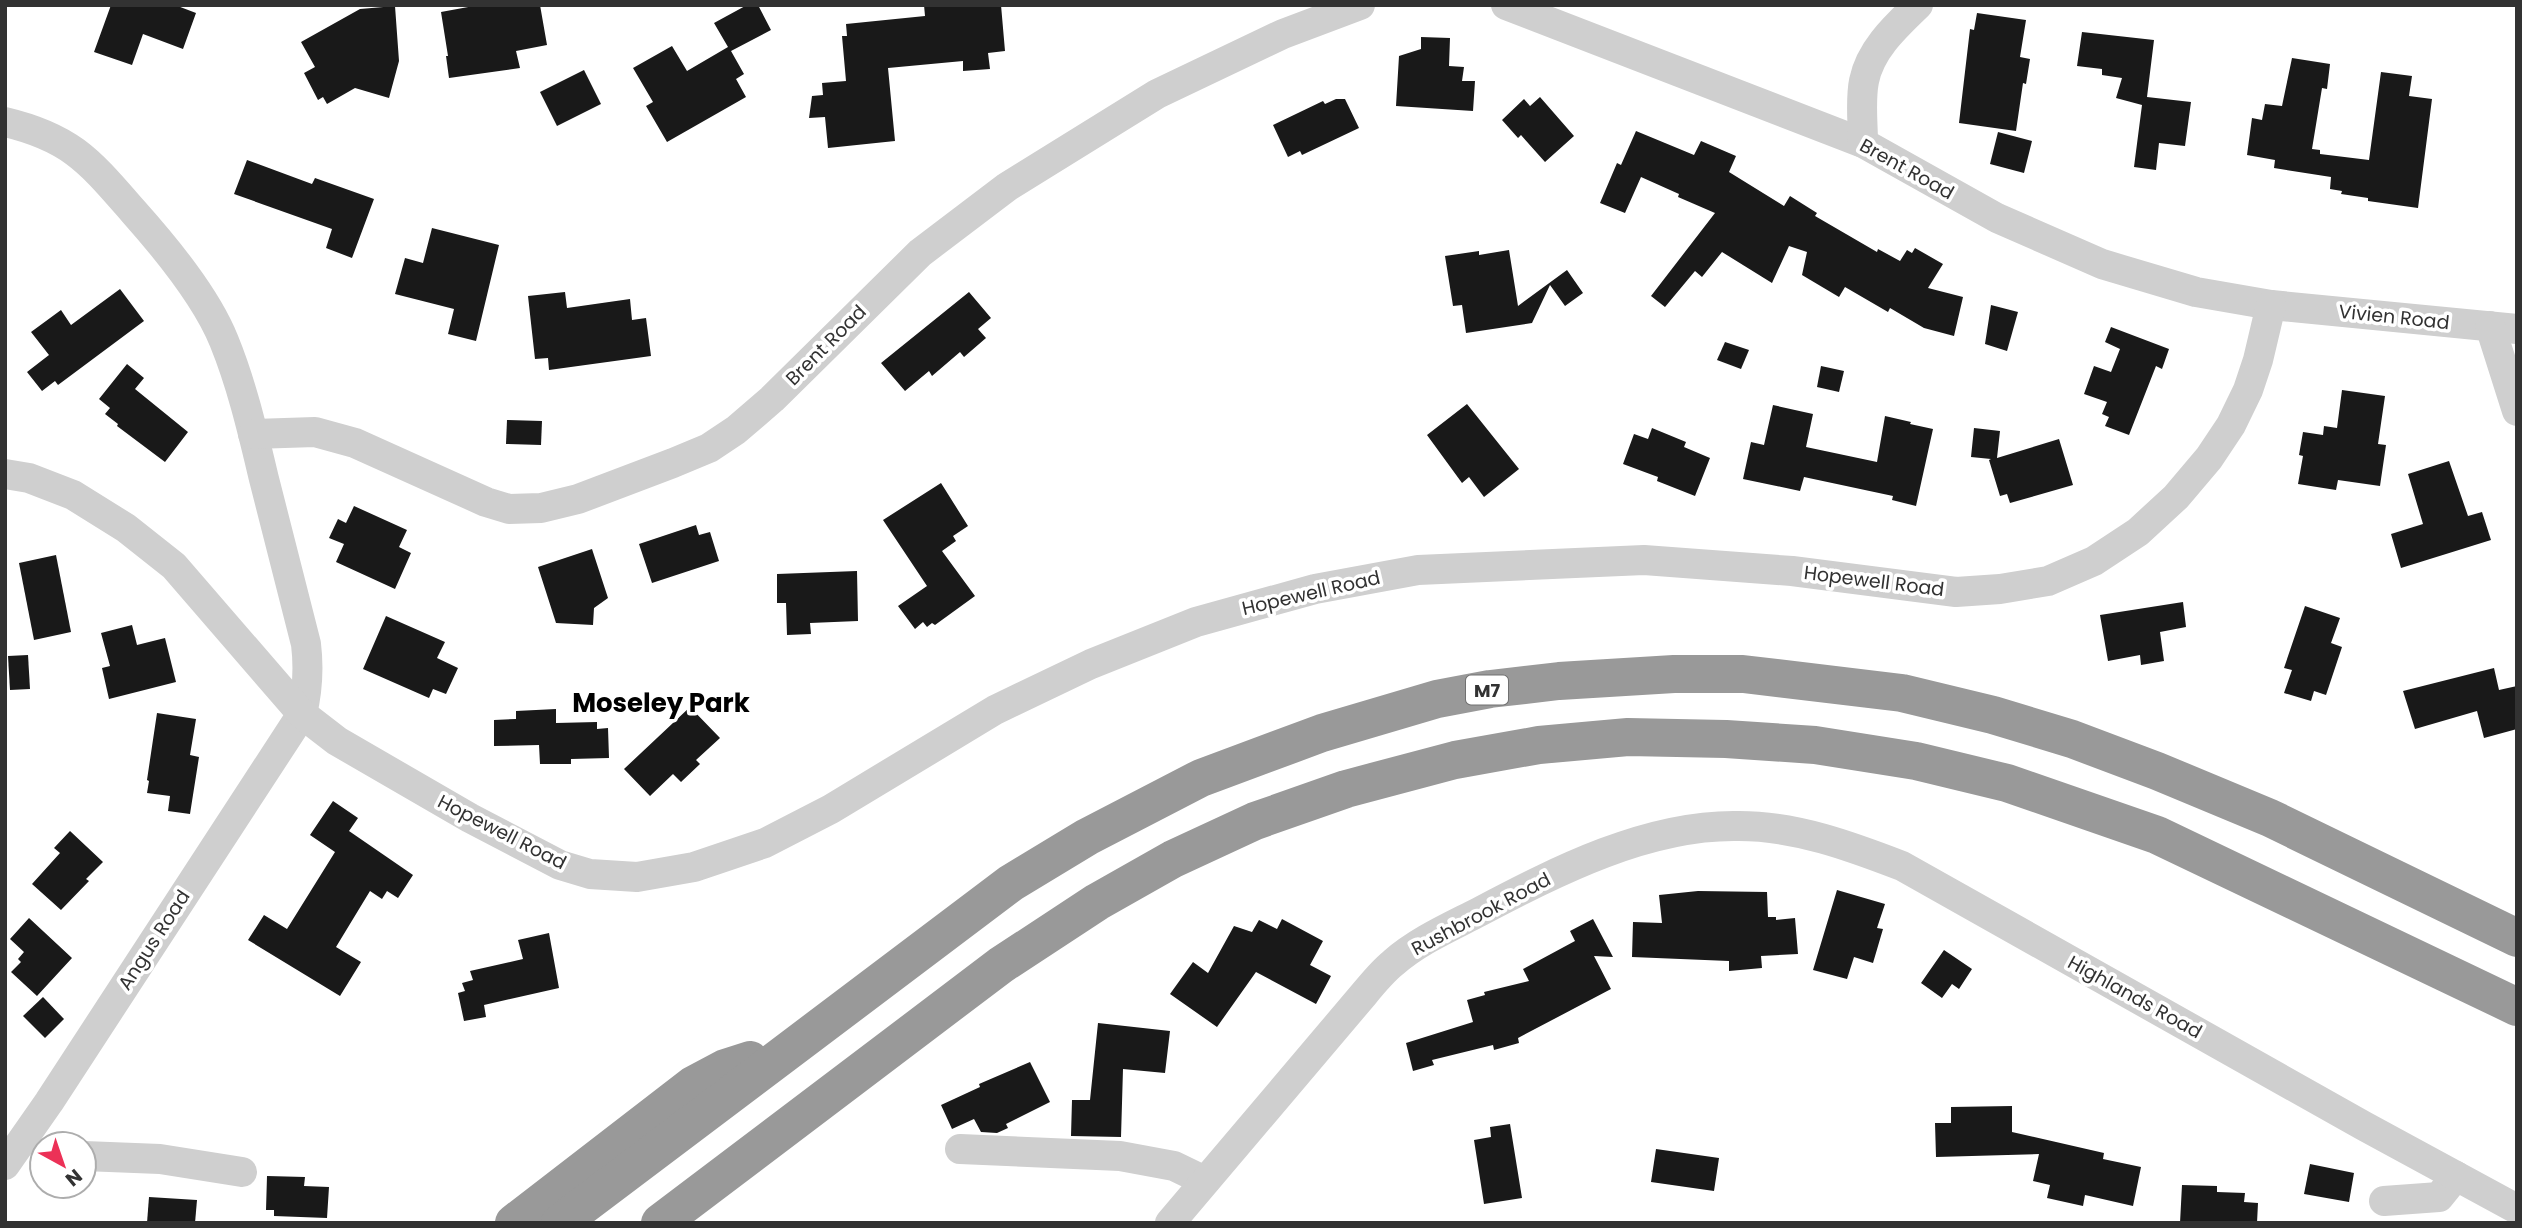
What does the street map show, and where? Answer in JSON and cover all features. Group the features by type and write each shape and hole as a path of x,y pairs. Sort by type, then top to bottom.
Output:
{"highway":[{"name":"M7","path":"560,1223 1011,883 1087,837 1201,778 1322,733 1437,699 1490,689 1608,677 1742,674 1902,693 1993,715 2072,739 2258,813 2517,939"},
{"path":"662,1223 694,1196 1001,965 1097,902 1173,859 1255,821 1346,789 1455,761 1539,745 1628,737 1726,739 1815,745 1916,761 2007,783 2157,835 2517,1007"},
{"path":"514,1223 694,1086 725,1068 782,1054"}],"street":[{"name":"Brent Road","path":"253,433 315,432 355,443 486,502 509,509 541,508 578,499 673,463 709,448 736,430 772,399 920,253 1007,187 1157,94 1283,34 1360,5"},
{"name":"Brent Road","path":"1506,5 1863,143 1997,218 2102,264 2196,292 2271,305"},
{"path":"1863,143 1863,92 1868,69 1885,37 1917,5"},
{"path":"5,122 41,132 66,144 94,167 167,250 209,313 223,340 253,433 306,644 309,687 302,714"},
{"name":"Vivien Road","path":"2271,305 2503,328"},
{"name":"Hopewell Road","path":"5,474 29,478 73,495 126,528 174,566 302,714 337,741 470,818 560,865 590,874 637,877 694,867 765,843 831,809 995,710 1091,664 1196,622 1315,589 1418,570 1644,559 1792,571 1956,592 2000,589 2048,581 2094,561 2138,532 2176,497 2209,458 2231,425 2248,390 2271,305"},
{"path":"2503,328 2517,411"},
{"name":"Angus Road","path":"22,1156 302,714"},
{"name":"Highlands Road","path":"1738,826 1807,835 1847,845 1902,866 2517,1209"},
{"name":"Rushbrook Road","path":"1170,1223 1364,993 1392,963 1422,942 1528,886 1604,853 1693,830 1738,826"},
{"path":"960,1149 1120,1156 1174,1166 1205,1181"},
{"path":"98,1157 160,1159 242,1172"},
{"path":"2384,1201 2439,1197 2456,1176"}],"building":[{"path":"111,5 175,5 196,13 183,49 143,34 132,65 94,52"},
{"path":"479,5 540,5 547,45 516,51 520,68 449,78 441,12"},
{"path":"747,5 758,5 771,30 731,51 744,74 736,79 746,97 667,142 646,106 653,102 633,68 672,46 687,71 728,47 714,23"},
{"path":"924,5 1001,5 1005,51 988,53 990,69 963,71 963,61 888,68 895,141 828,148 825,117 809,118 812,96 823,95 822,83 846,81 842,36 847,36 846,24 925,16"},
{"path":"395,6 399,61 389,98 355,88 327,104 323,97 318,100 304,73 315,67 301,42 360,9"},
{"path":"1977,13 2026,20 2020,57 2030,59 2026,84 2023,83 2016,131 1959,123 1970,29 1974,30"},
{"path":"2082,32 2154,40 2147,97 2191,102 2185,146 2159,143 2156,170 2134,167 2142,105 2116,98 2122,78 2102,75 2102,69 2077,66"},
{"path":"1421,37 1450,38 1449,66 1464,67 1462,81 1475,81 1473,111 1396,106 1399,56 1421,49"},
{"path":"2292,58 2330,64 2327,89 2322,88 2312,149 2320,150 2320,154 2369,160 2381,72 2412,76 2409,96 2432,99 2418,208 2341,194 2342,191 2330,189 2331,177 2274,168 2275,160 2247,155 2252,118 2262,120 2265,104 2282,106"},
{"path":"584,70 601,104 557,126 540,92"},
{"path":"1540,97 1574,136 1545,162 1521,135 1518,138 1502,120 1524,99 1530,106"},
{"path":"1336,99 1345,99 1359,128 1302,155 1300,151 1288,157 1273,125 1323,101 1325,104"},
{"path":"1636,131 1694,155 1701,141 1736,156 1729,172 1784,206 1790,196 1817,213 1815,216 1877,252 1878,249 1900,261 1907,250 1912,253 1915,248 1943,264 1928,288 1963,297 1954,336 1924,328 1890,308 1888,312 1845,287 1839,297 1802,275 1807,252 1789,246 1772,283 1722,252 1702,277 1695,271 1665,307 1651,296 1715,213 1641,177 1625,213 1600,203 1617,163 1621,165"},
{"path":"1998,132 2032,141 2024,173 1990,164"},
{"path":"247,160 312,184 315,178 374,199 352,258 326,248 332,229 234,194"},
{"path":"432,228 499,245 476,341 448,334 454,309 395,294 405,258 423,263"},
{"path":"1509,250 1518,306 1567,270 1583,293 1565,306 1550,285 1532,323 1466,333 1462,305 1453,306 1445,256 1479,251 1479,255"},
{"path":"120,289 144,321 58,385 55,381 42,391 27,372 49,355 31,332 61,310 71,325"},
{"path":"565,292 567,308 630,299 632,320 646,318 651,356 549,370 548,358 535,359 528,296"},
{"path":"969,292 991,318 978,329 986,338 964,357 960,352 932,376 929,371 905,391 881,363"},
{"path":"1991,305 2018,312 2007,351 1985,344"},
{"path":"2111,327 2169,349 2162,369 2156,366 2129,435 2105,426 2109,417 2102,414 2107,402 2084,394 2094,366 2111,372 2120,349 2105,342"},
{"path":"1725,342 1749,350 1741,369 1717,360"},
{"path":"127,364 144,378 135,389 188,432 165,462 117,426 118,424 105,414 110,408 99,399"},
{"path":"1821,366 1844,371 1839,392 1817,387"},
{"path":"2342,390 2385,396 2378,444 2386,445 2380,486 2338,480 2336,490 2298,484 2303,456 2299,455 2303,432 2323,435 2324,426 2337,428"},
{"path":"1467,404 1519,469 1484,497 1469,477 1462,483 1427,435"},
{"path":"1773,405 1813,414 1806,447 1877,462 1885,416 1933,429 1916,506 1892,500 1893,496 1804,477 1800,491 1743,479 1751,442 1764,445"},
{"path":"507,420 542,421 541,445 506,444"},
{"path":"1652,428 1686,442 1684,447 1710,458 1695,496 1657,481 1658,477 1623,464 1634,434 1648,439"},
{"path":"1974,428 2000,431 1997,458 2059,439 2073,485 2010,503 2007,494 2000,496 1989,460 1991,459 1971,457"},
{"path":"2449,461 2468,516 2482,512 2491,540 2401,568 2391,534 2423,524 2408,474"},
{"path":"941,483 968,526 953,536 956,541 942,551 975,596 935,625 932,623 927,627 923,622 915,629 898,606 927,586 883,520"},
{"path":"354,506 407,530 399,547 411,553 395,589 336,562 344,544 329,538 338,519 346,523"},
{"path":"696,525 699,535 710,532 719,561 652,583 639,544"},
{"path":"592,549 608,598 594,608 593,625 556,623 538,567"},
{"path":"56,555 71,632 34,640 19,563"},
{"path":"857,571 858,621 810,623 811,634 787,635 786,603 777,603 777,574"},
{"path":"2183,602 2186,627 2160,632 2164,661 2141,665 2140,655 2108,661 2100,615"},
{"path":"2305,606 2340,618 2331,643 2342,647 2326,695 2314,691 2311,701 2284,693 2292,670 2284,668"},
{"path":"386,616 445,642 437,658 458,668 446,694 433,689 429,698 363,669"},
{"path":"132,625 137,645 165,638 176,682 109,699 102,668 110,666 101,633"},
{"path":"28,655 30,689 10,690 8,656"},
{"path":"2494,668 2499,690 2517,686 2517,729 2484,738 2477,711 2415,729 2403,691"},
{"path":"690,707 720,738 696,760 700,764 681,782 673,774 650,796 624,769"},
{"path":"556,709 556,723 597,722 597,729 608,728 609,758 571,759 571,764 540,764 539,745 494,746 494,720 516,719 516,711"},
{"path":"157,713 196,719 190,755 199,757 190,814 168,811 170,796 147,793"},
{"path":"333,801 358,818 349,831 413,875 398,898 387,891 382,899 370,891 336,947 361,962 340,996 248,940 264,915 287,929 335,852 310,835"},
{"path":"70,831 103,862 61,910 32,884 60,853 54,848"},
{"path":"1837,890 1885,904 1877,928 1883,929 1873,963 1854,957 1847,979 1813,970"},
{"path":"1698,891 1767,892 1768,917 1776,917 1776,920 1795,918 1798,954 1761,956 1762,968 1729,971 1729,961 1632,957 1633,922 1662,923 1659,895"},
{"path":"29,918 72,958 37,996 11,972 21,962 18,959 24,952 10,939"},
{"path":"1282,919 1323,941 1310,965 1331,976 1316,1004 1256,972 1217,1027 1170,994 1193,962 1208,973 1234,926 1252,932 1259,920 1277,929"},
{"path":"1593,919 1613,957 1594,956 1611,989 1518,1038 1519,1043 1494,1050 1493,1045 1432,1060 1434,1065 1413,1071 1406,1043 1473,1022 1467,1000 1485,995 1484,992 1529,981 1523,969 1575,941 1570,931"},
{"path":"549,933 559,988 484,1005 486,1017 464,1021 458,993 465,991 462,983 473,980 470,971 523,959 518,940"},
{"path":"1944,950 1972,969 1959,989 1952,984 1942,998 1921,983"},
{"path":"43,997 64,1019 45,1038 23,1016"},
{"path":"1098,1023 1170,1031 1165,1073 1123,1069 1121,1137 1071,1136 1072,1100 1090,1100"},
{"path":"1030,1062 1050,1102 1006,1124 1008,1128 997,1133 981,1132 974,1119 952,1129 941,1105 980,1087 979,1084"},
{"path":"2012,1106 2012,1132 2104,1153 2103,1159 2141,1167 2133,1206 2085,1195 2083,1206 2047,1198 2050,1185 2033,1181 2039,1154 1936,1157 1935,1123 1951,1123 1951,1107"},
{"path":"1510,1124 1522,1198 1484,1204 1474,1140 1491,1137 1490,1127"},
{"path":"1656,1149 1719,1158 1714,1191 1651,1182"},
{"path":"2310,1164 2354,1173 2349,1202 2304,1194"},
{"path":"267,1176 305,1177 304,1186 329,1187 327,1218 274,1216 274,1210 266,1210"},
{"path":"2182,1185 2217,1186 2217,1192 2245,1193 2244,1202 2258,1203 2257,1223 2180,1223"},
{"path":"149,1197 197,1200 195,1223 147,1223"}],"district":[{"name":"Moseley Park","path":"661,703"}]}
